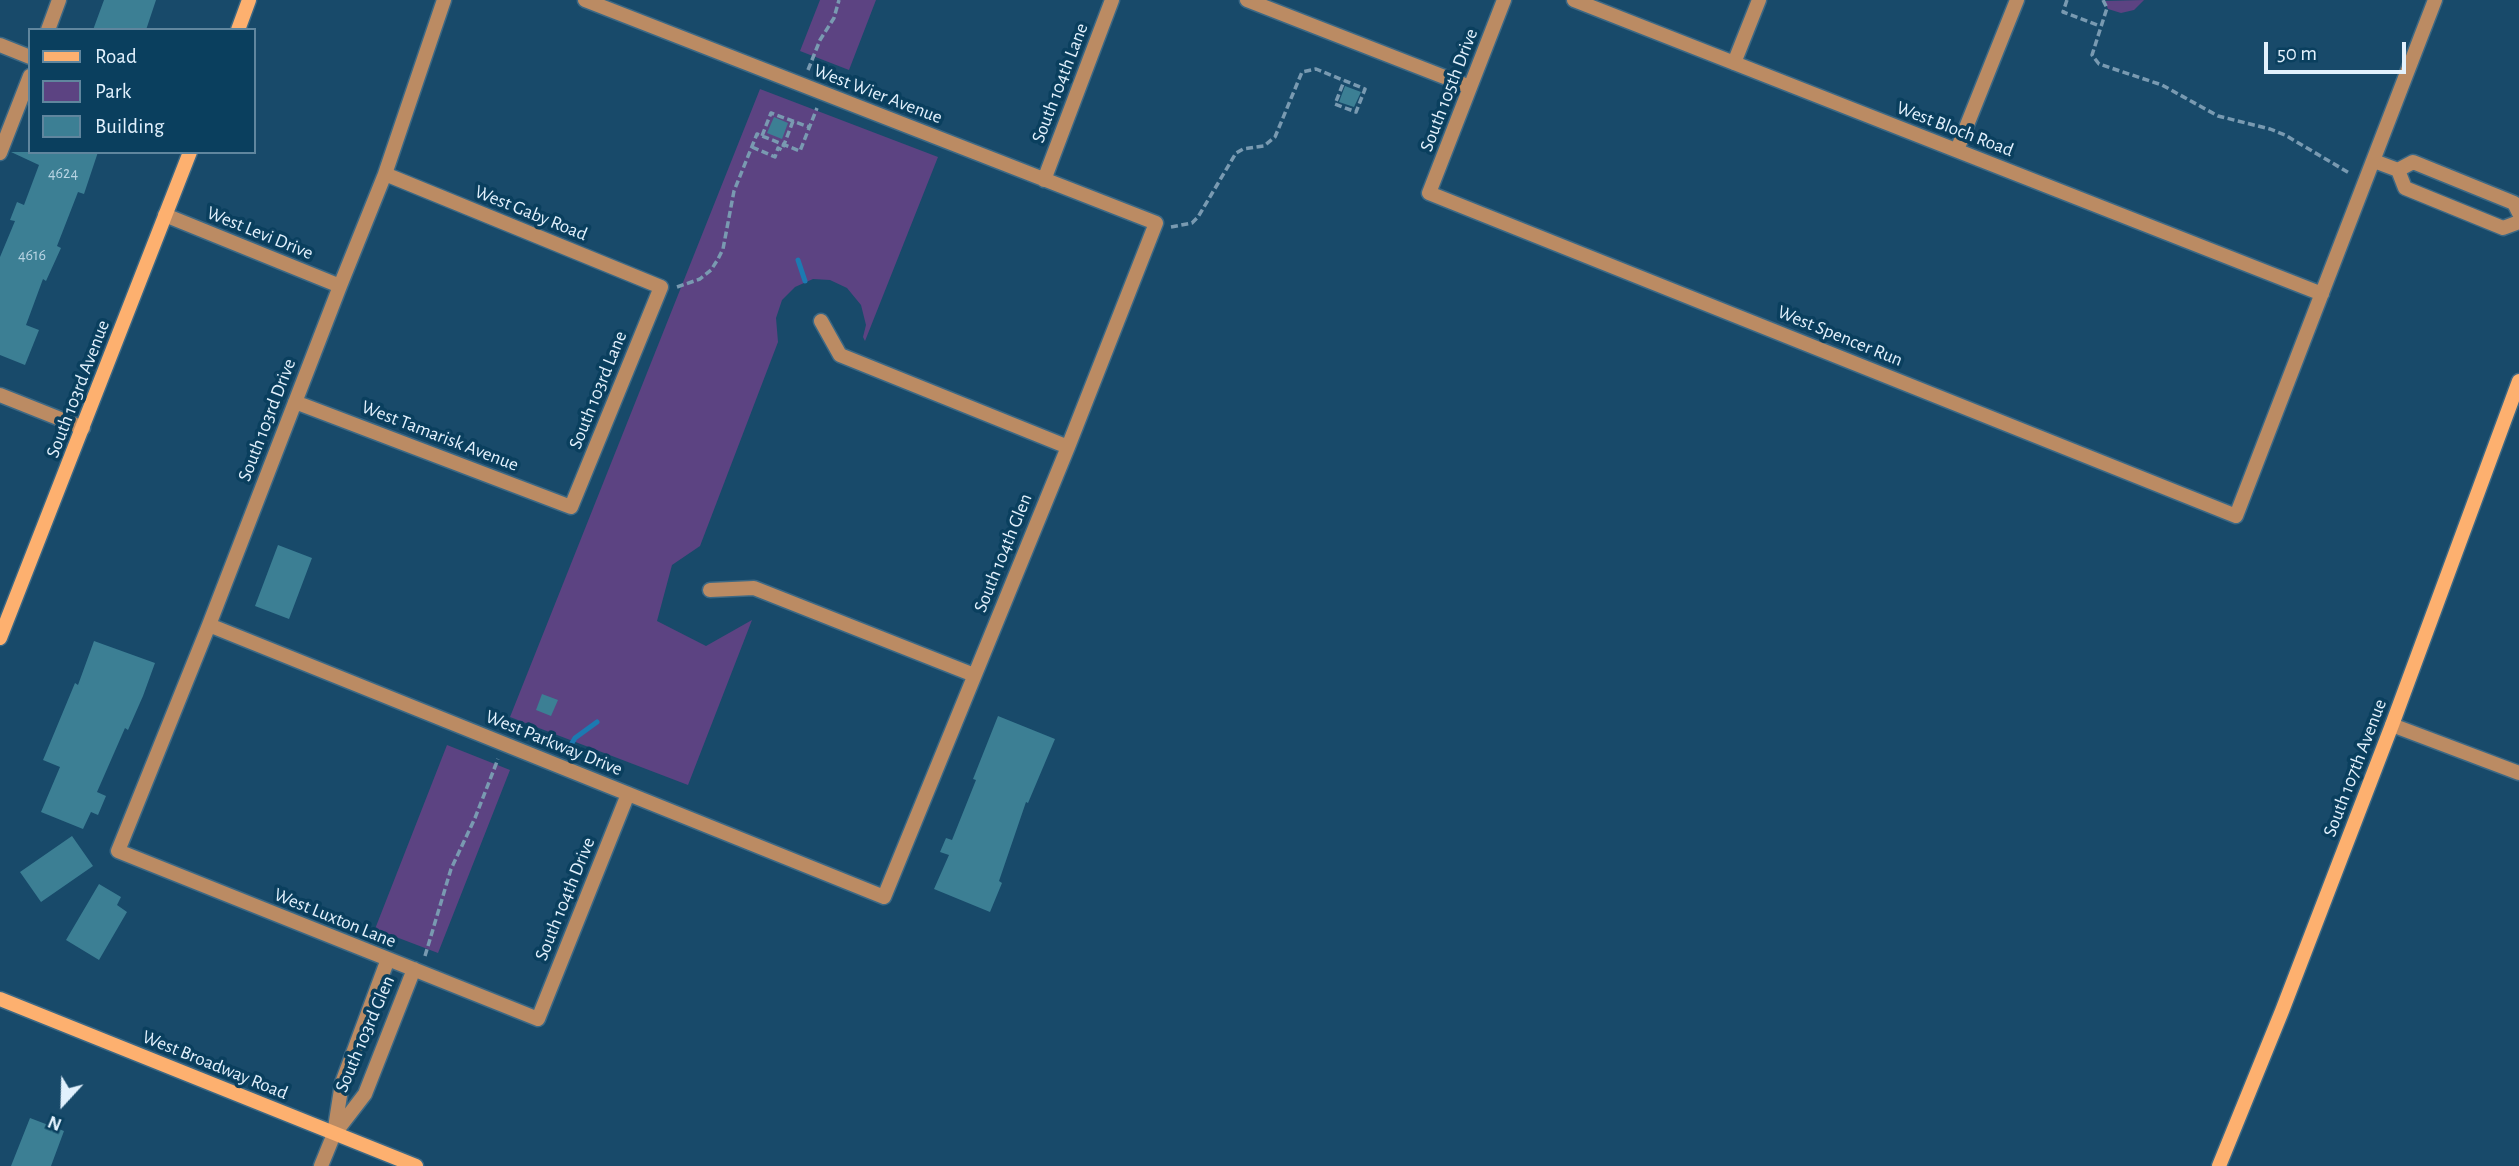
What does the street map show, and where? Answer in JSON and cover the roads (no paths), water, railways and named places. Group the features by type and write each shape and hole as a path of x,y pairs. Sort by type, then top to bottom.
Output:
{"main road":[{"path":"239,28 249,0"},
{"name":"South 103rd Avenue","path":"0,638 189,154"},
{"name":"South 107th Avenue","path":"2218,1166 2392,725 2519,381"},
{"name":"West Broadway Road","path":"0,999 416,1166"}],"street":[{"path":"49,28 59,0"},
{"name":"South 103rd Drive","path":"118,851 385,174 444,0"},
{"name":"West Wier Avenue","path":"585,0 1156,223"},
{"name":"South 104th Lane","path":"1044,180 1112,0"},
{"path":"1247,0 1470,87"},
{"name":"South 105th Drive","path":"1429,193 1504,0"},
{"name":"West Bloch Road","path":"1574,0 2322,294"},
{"path":"1734,63 1759,0"},
{"path":"1957,150 2017,0"},
{"path":"2322,294 2435,0"},
{"path":"0,45 28,56"},
{"path":"0,153 28,81"},
{"path":"2374,161 2398,170 2405,188 2503,228 2519,222"},
{"path":"2398,170 2413,162 2514,203 2519,213"},
{"name":"West Gaby Road","path":"385,174 661,287"},
{"name":"West Spencer Run","path":"1429,193 2236,516 2322,294"},
{"name":"West Levi Drive","path":"165,215 340,286"},
{"name":"South 104th Glen","path":"884,897 1068,447 1156,223"},
{"name":"South 103rd Lane","path":"571,507 661,287"},
{"path":"821,321 840,355 1068,447"},
{"path":"0,395 83,428"},
{"name":"West Tamarisk Avenue","path":"295,402 571,507"},
{"path":"710,590 754,588 974,674"},
{"name":"West Parkway Drive","path":"209,625 884,897"},
{"path":"2392,725 2519,773"},
{"name":"South 104th Drive","path":"538,1019 628,794"},
{"name":"West Luxton Lane","path":"118,851 538,1019"},
{"name":"South 103rd Glen","path":"334,1134 342,1083 388,959"},
{"name":"South 103rd Glen","path":"334,1134 365,1094 414,969"},
{"path":"321,1166 334,1134"}],"waterway":[{"path":"798,260 805,281"},
{"path":"569,748 575,738 597,722"}]}
